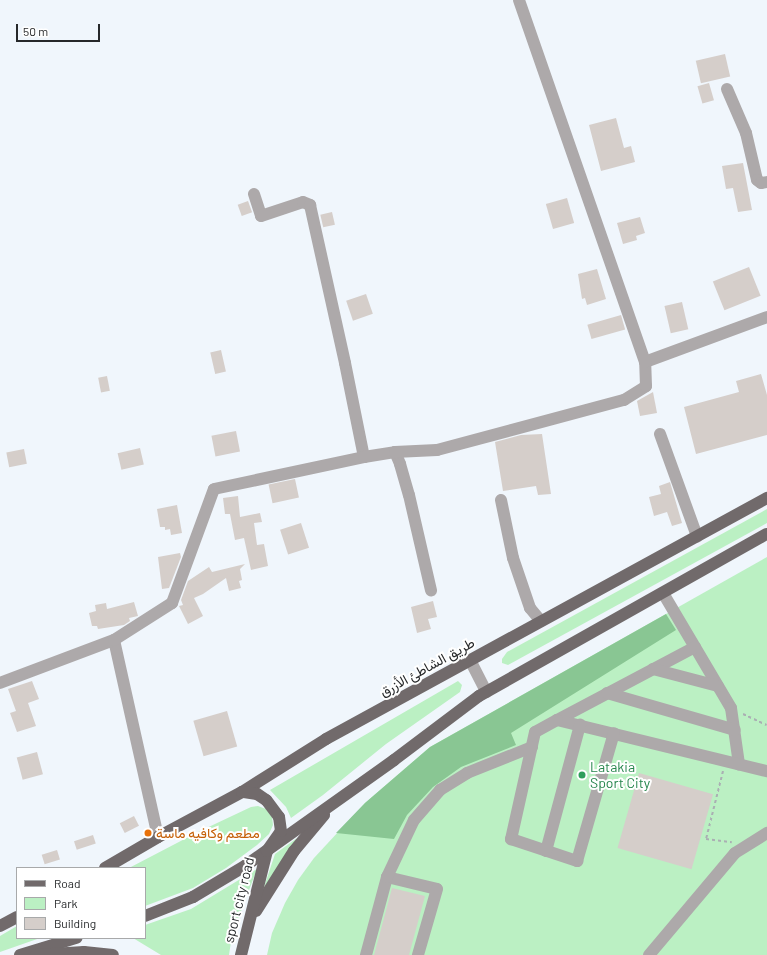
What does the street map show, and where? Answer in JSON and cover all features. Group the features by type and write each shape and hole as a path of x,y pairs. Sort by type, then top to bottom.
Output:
{"main road":[{"name":"طريق الشاطئ الأزرق","path":"107,867 158,837 242,792 326,739 767,498"},
{"path":"146,916 193,897 267,851 486,692 767,534"},
{"path":"242,792 257,794 266,800 279,817 281,831 267,851"},
{"path":"250,920 294,851 336,802"},
{"name":"sport city road","path":"241,955 267,851"},
{"path":"0,926 16,918"},
{"path":"20,955 73,939"},
{"path":"36,955 84,952 113,955"}],"street":[{"path":"0,683 114,640 172,603 214,490 364,457 394,452 436,450 624,400 646,386 645,362 519,0"},
{"path":"727,89 746,133 757,180 761,183 767,182"},
{"path":"254,194 261,216 303,202 310,205 364,457"},
{"path":"645,362 767,317"},
{"path":"660,434 697,536"},
{"path":"394,452 400,464 409,495 431,590"},
{"path":"501,500 513,558 530,608 541,622"},
{"path":"663,593 731,708 739,764"},
{"path":"114,640 158,837"},
{"path":"614,733 577,862 511,839 535,732 695,647"},
{"path":"470,660 486,692"},
{"path":"653,669 718,686"},
{"path":"607,693 735,730"},
{"path":"557,720 767,771"},
{"path":"546,851 580,725"},
{"path":"366,955 387,877 414,820 440,790 467,773 532,747"},
{"path":"649,955 735,853 767,833"},
{"path":"387,877 437,889 418,955"}],"path":[{"path":"731,708 767,725"},
{"path":"726,760 706,839 750,844"}],"green space":[{"path":"767,509 767,523 508,665 502,663 502,659 507,652"},
{"name":"Latakia Sport City","path":"767,557 767,955 267,955 272,933 285,903 298,880 314,858 365,803 430,747"},
{"path":"666,614 676,630 511,733 516,745 461,767 433,787 407,815 394,839 336,833 365,803 430,747"},
{"path":"458,681 462,685 460,692 386,744 323,795 291,818 286,807 270,790"},
{"path":"258,806 266,809 272,817 273,825 269,834 226,868 193,888 146,906 146,867 131,867 198,832 251,807"},
{"path":"297,838 263,890 275,854"},
{"path":"257,869 232,935 229,955 161,955 135,939 146,939 146,925 191,909"},
{"path":"16,927 16,939 37,939 0,952 0,936"}],"building":[{"path":"725,54 730,76 701,83 696,61"},
{"path":"709,83 714,100 702,104 697,86"},
{"path":"616,118 624,148 631,146 635,162 601,171 589,125"},
{"path":"743,163 752,210 738,212 733,188 726,189 722,166"},
{"path":"567,198 574,223 553,229 546,204"},
{"path":"248,201 252,212 242,216 238,205"},
{"path":"332,212 335,225 323,227 320,215"},
{"path":"640,217 645,233 636,236 637,240 623,244 617,223"},
{"path":"749,267 761,296 724,310 713,282"},
{"path":"597,269 606,299 587,305 585,298 582,299 578,274"},
{"path":"366,294 373,314 353,321 346,301"},
{"path":"682,302 688,329 671,333 664,306"},
{"path":"621,315 625,329 591,339 587,325"},
{"path":"221,350 226,371 215,374 210,352"},
{"path":"761,374 767,395 767,435 696,454 684,407 739,392 736,381"},
{"path":"107,376 110,391 101,392 98,378"},
{"path":"653,392 657,413 640,416 637,401"},
{"path":"236,431 240,452 215,456 211,436"},
{"path":"542,434 551,494 538,495 536,486 503,491 495,442 521,435"},
{"path":"140,448 144,465 121,470 118,453"},
{"path":"24,449 27,464 9,467 6,452"},
{"path":"295,479 299,498 273,503 269,485"},
{"path":"670,482 682,523 672,526 667,512 654,516 649,497 661,494 659,486"},
{"path":"238,496 240,517 260,513 262,522 254,523 257,545 264,544 268,566 251,570 244,538 235,540 230,514 225,514 223,498"},
{"path":"177,505 182,533 171,535 170,529 165,530 165,527 160,527 157,509"},
{"path":"301,523 309,548 288,555 280,530"},
{"path":"180,553 181,557 169,588 162,589 158,557"},
{"path":"245,564 240,569 242,580 239,581 241,588 229,591 226,578 203,594 194,598 203,616 188,624 179,606 183,605 181,600 188,581 209,567 212,572"},
{"path":"433,601 437,617 428,619 431,629 417,633 411,607"},
{"path":"134,602 138,616 129,618 130,621 124,625 98,629 97,626 92,626 89,613 96,611 95,605 106,603 107,609"},
{"path":"32,681 39,699 28,703 36,726 17,732 10,713 16,711 8,689"},
{"path":"227,711 237,747 204,756 193,721"},
{"path":"37,752 43,774 23,780 17,757"},
{"path":"639,773 713,794 692,869 618,848"},
{"path":"134,816 139,826 125,833 120,823"},
{"path":"93,835 96,844 77,850 74,841"},
{"path":"57,850 60,860 45,864 42,855"},
{"path":"392,888 425,896 409,955 374,955"}],"place":[{"name":"Latakia Sport City","path":"582,775"},
{"name":"مطعم وكافيه ماسة","path":"148,833"}]}
